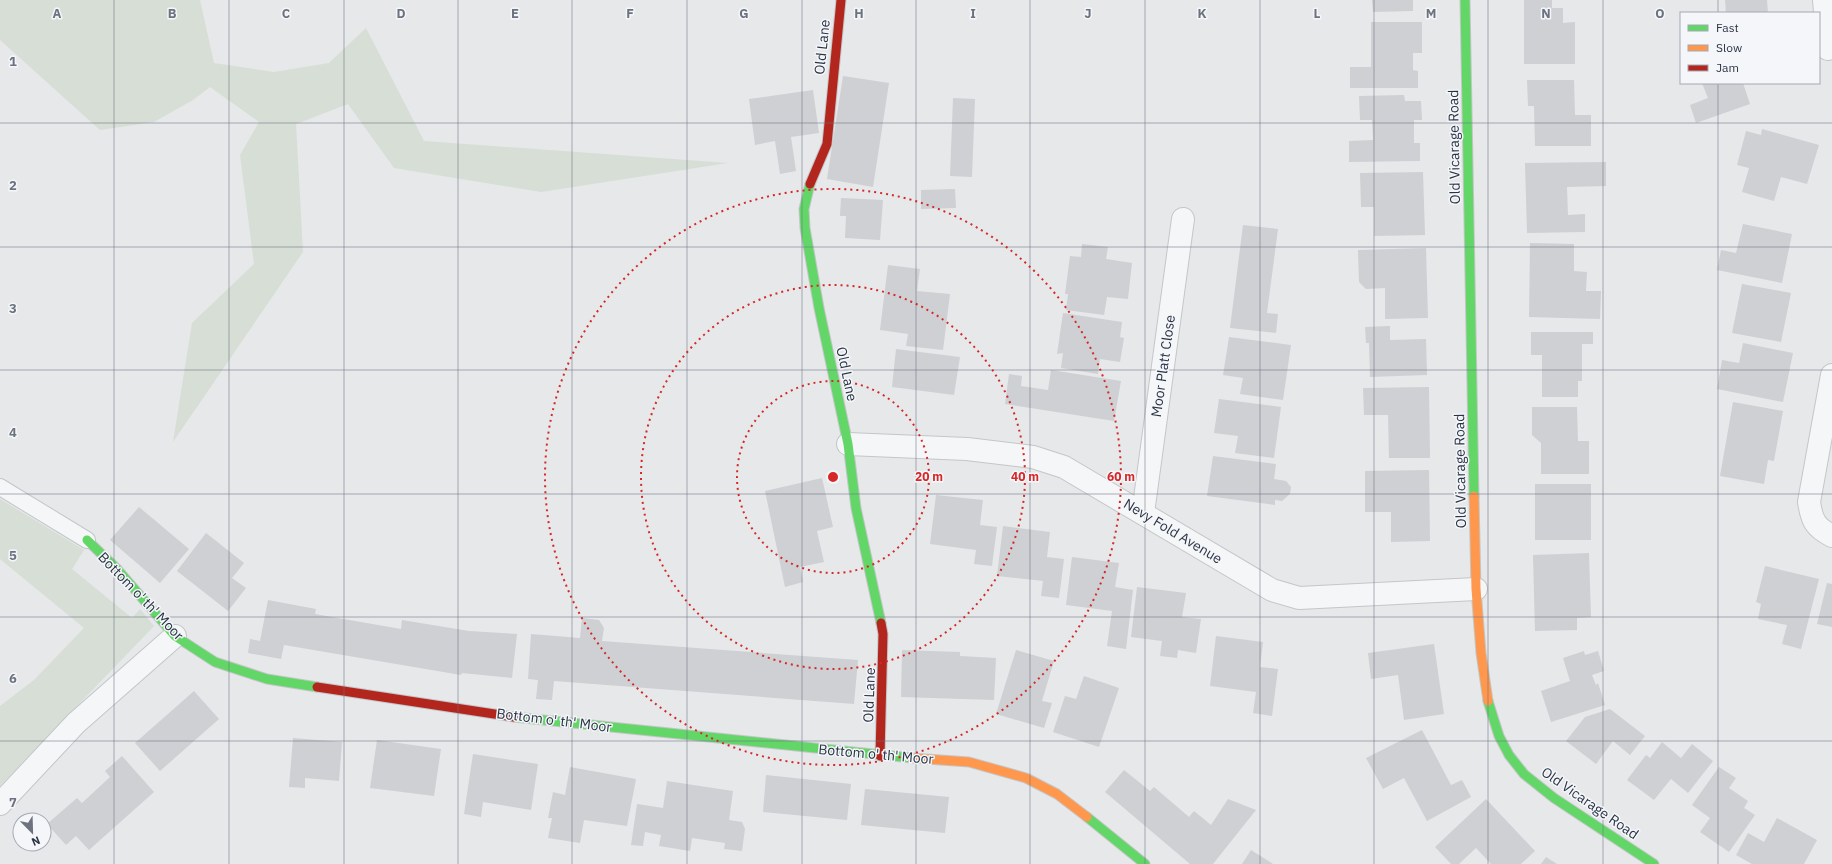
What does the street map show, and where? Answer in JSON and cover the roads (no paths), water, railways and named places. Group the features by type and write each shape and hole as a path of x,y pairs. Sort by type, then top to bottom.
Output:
{"street":[{"name":"Old Lane","path":"841,0 827,144 807,191 804,209 805,228 819,308 848,444 856,508 875,590 883,634 880,756"},
{"name":"Old Vicarage Road","path":"1465,0 1476,589 1483,670 1488,702 1497,728 1509,755 1524,774 1558,801 1654,864"},
{"path":"1824,0 1826,49"},
{"name":"Moor Platt Close","path":"1143,513 1183,219"},
{"path":"1832,375 1809,502 1811,518 1820,530 1832,536"},
{"name":"Nevy Fold Avenue","path":"848,444 967,449 1033,457 1064,467 1272,590 1300,598 1476,589"},
{"name":"Bottom o' th' Moor","path":"87,540 117,569 175,636 214,662 267,679 514,717 880,756 969,762 1026,778 1057,794 1145,864"},
{"path":"0,804 76,723 175,636"}],"lane":[{"name":"Bottom o' th' Moor","path":"0,487 87,540"}]}
